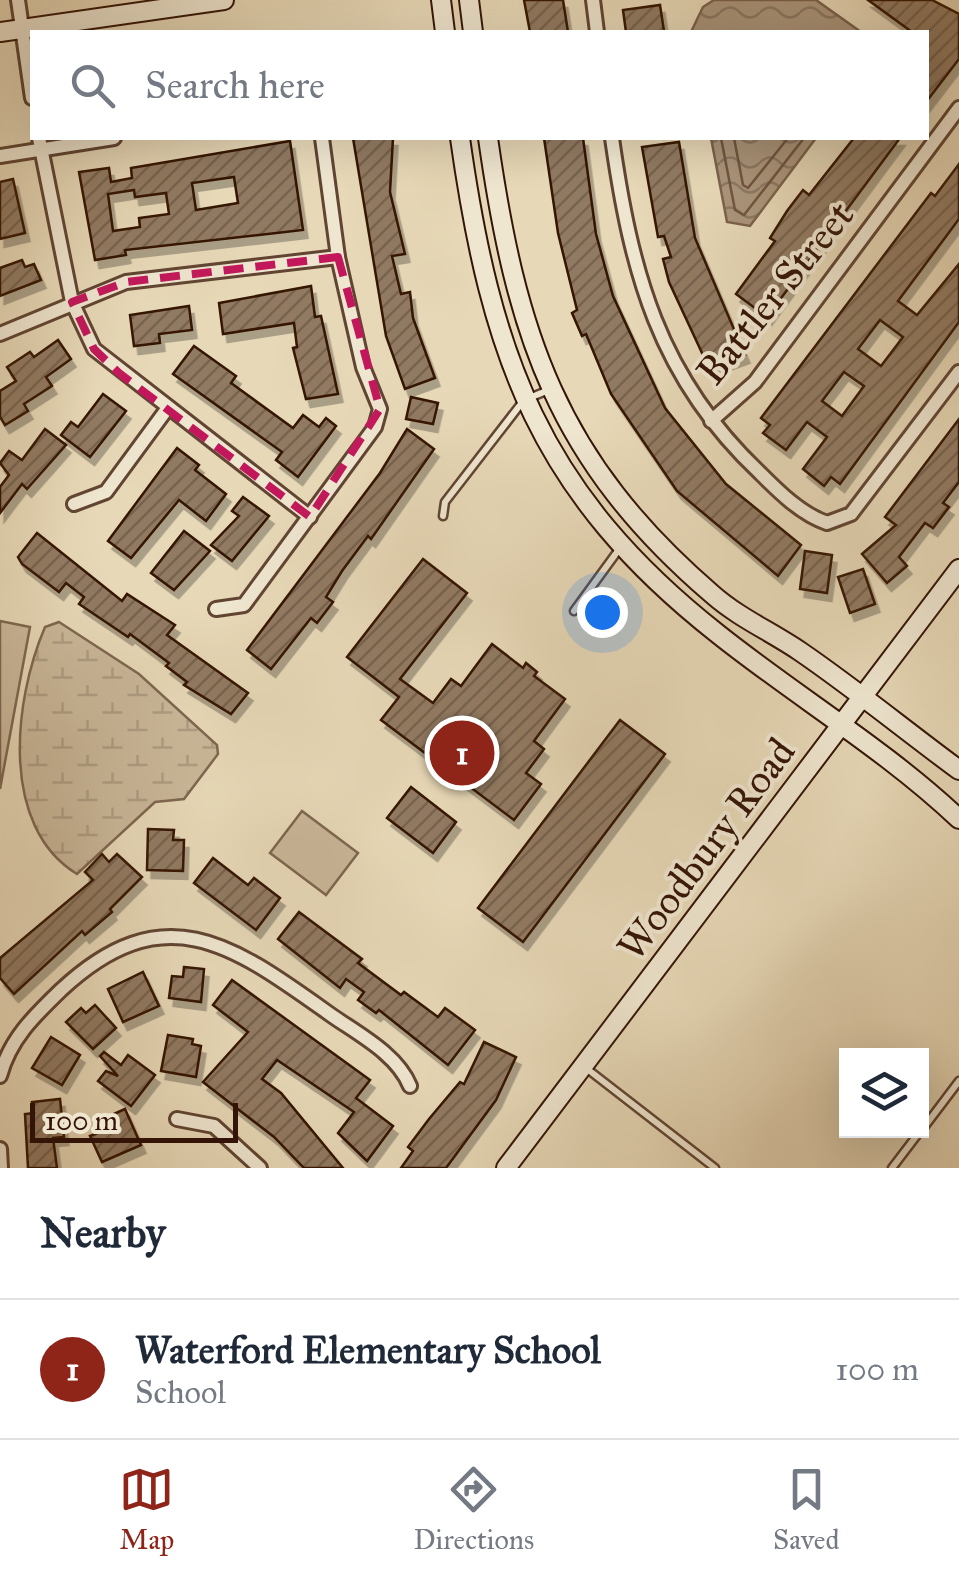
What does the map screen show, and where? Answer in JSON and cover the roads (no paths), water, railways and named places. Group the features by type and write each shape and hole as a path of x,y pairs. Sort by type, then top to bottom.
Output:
{"street":[{"path":"18,0 30,84"},
{"path":"0,32 224,0"},
{"path":"441,0 446,30"},
{"path":"469,0 473,30"},
{"path":"593,0 598,30"},
{"name":"Battler Street","path":"711,421 755,382 959,108"},
{"path":"0,156 40,142 77,140"},
{"path":"216,609 244,606 375,428 380,410 364,367 338,257 322,140"},
{"path":"460,140 472,222 493,316 524,400 564,471 620,548 706,624 959,819"},
{"path":"488,140 516,298 550,389 590,458 649,535 722,603 796,649 959,770"},
{"path":"612,140 625,230 645,300 681,376 711,421 784,496 818,520 836,523 858,507 959,372"},
{"path":"40,142 72,302 94,349 167,410 310,518"},
{"path":"0,334 126,282 338,257"},
{"path":"74,504 106,492 167,410"},
{"name":"Woodbury Road","path":"506,1168 959,569"},
{"path":"0,1076 4,1051 38,1012 100,958 150,940 194,939 225,946 254,961 391,1059 410,1086"},
{"path":"177,1119 214,1126 260,1168"},
{"path":"0,1149 2,1168"}],"lane":[{"path":"443,516 445,502 524,400 550,389"},
{"path":"574,611 620,548"},
{"path":"585,1067 715,1168"},
{"path":"929,1119 959,1080"},
{"path":"892,1168 915,1138"}],"water":[{"path":"714,0 816,0 858,30 692,30 703,7"},
{"path":"711,140 814,140 750,226 727,222"}],"place":[{"name":"Waterford Elementary School","path":"462,753"}]}
